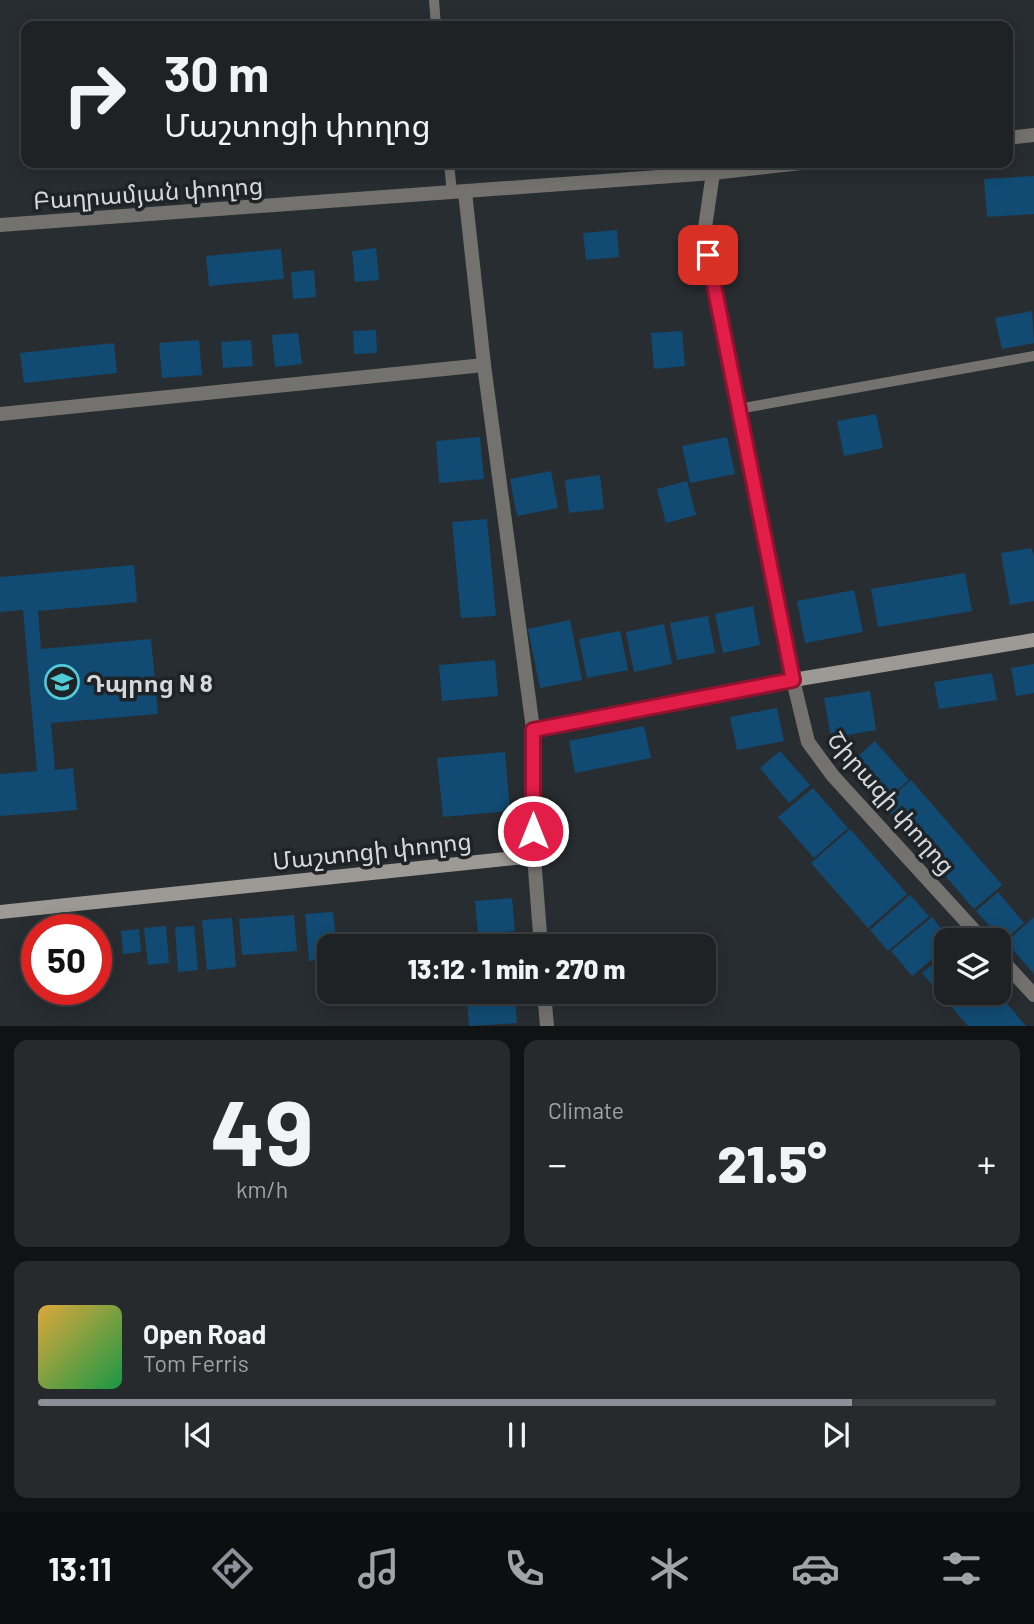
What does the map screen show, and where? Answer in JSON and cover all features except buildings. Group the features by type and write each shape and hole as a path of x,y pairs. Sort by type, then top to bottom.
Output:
{"main road":[{"path":"534,856 533,730 793,680 1034,640"},
{"name":"Մաշտոցի փողոց","path":"0,912 534,856"}],"street":[{"path":"1013,137 1034,135"},
{"name":"Բաղրամյան փողոց","path":"0,225 459,193 757,168"},
{"name":"Շիրազի փողոց","path":"713,173 704,234 793,680 808,742 824,765 972,928"},
{"path":"459,193 533,730"},
{"path":"0,414 484,365"},
{"path":"534,856 540,934"},
{"path":"1011,970 1034,995"},
{"path":"545,1004 547,1026"}],"lane":[{"path":"434,0 436,21"},
{"path":"451,168 459,193"},
{"path":"738,409 1034,356"}],"place":[{"name":"Դպրոց N 8","path":"62,682"}],"route":[{"path":"533,831 533,730 793,680 708,255"}]}
